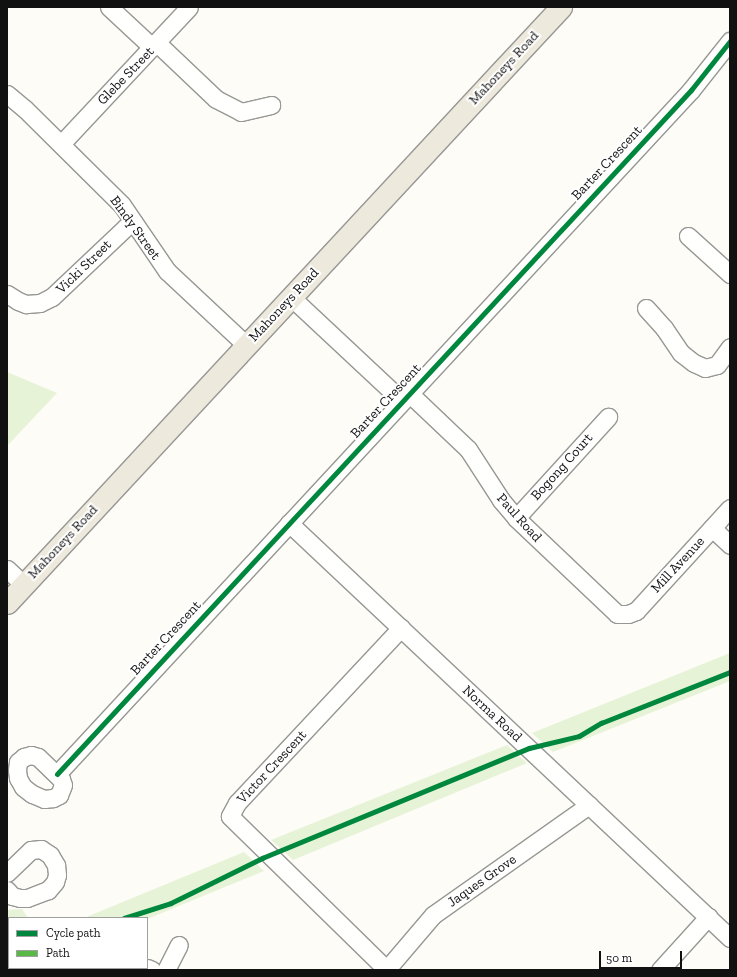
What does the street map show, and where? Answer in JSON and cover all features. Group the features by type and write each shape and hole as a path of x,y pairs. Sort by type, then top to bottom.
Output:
{"main road":[{"name":"Mahoneys Road","path":"7,603 561,7"}],"street":[{"path":"109,7 216,99 241,112 271,105"},
{"name":"Glebe Street","path":"61,144 189,7"},
{"name":"Barter Crescent","path":"57,774 691,90 730,41"},
{"name":"Bindy Street","path":"7,94 25,109 122,205 167,271 246,345"},
{"name":"Vicki Street","path":"7,294 26,304 40,302 52,297 126,227 134,222"},
{"path":"688,236 730,274"},
{"name":"Paul Road","path":"290,297 468,449 501,500 516,518 612,611 622,615"},
{"path":"646,308 664,328 681,353 694,363 705,368 717,364 730,348"},
{"name":"Bogong Court","path":"516,518 608,416"},
{"name":"Mill Avenue","path":"622,615 636,611 730,508"},
{"name":"Norma Road","path":"289,523 730,938"},
{"path":"712,528 730,545"},
{"path":"7,569 24,585"},
{"name":"Victor Crescent","path":"387,970 230,816 238,803 401,628"},
{"name":"Jaques Grove","path":"387,970 433,915 589,805"},
{"path":"7,873 31,850 41,849 50,855 56,865 57,875 55,882 48,890 27,898 12,896 7,890"},
{"path":"660,970 708,918"},
{"path":"166,970 178,945"}],"green space":[{"path":"7,372 57,393 7,446"},
{"path":"730,653 730,681 553,752 532,733"},
{"path":"507,745 527,763 293,860 271,840"},
{"path":"244,852 264,871 148,919 148,917 86,917"},
{"path":"22,909 27,917 8,917 8,969 78,970 7,970 7,910"}],"cycle path":[{"path":"57,774 691,90 730,41"},
{"path":"127,917 171,903 262,858 529,748 579,736 601,723 730,672"}]}
